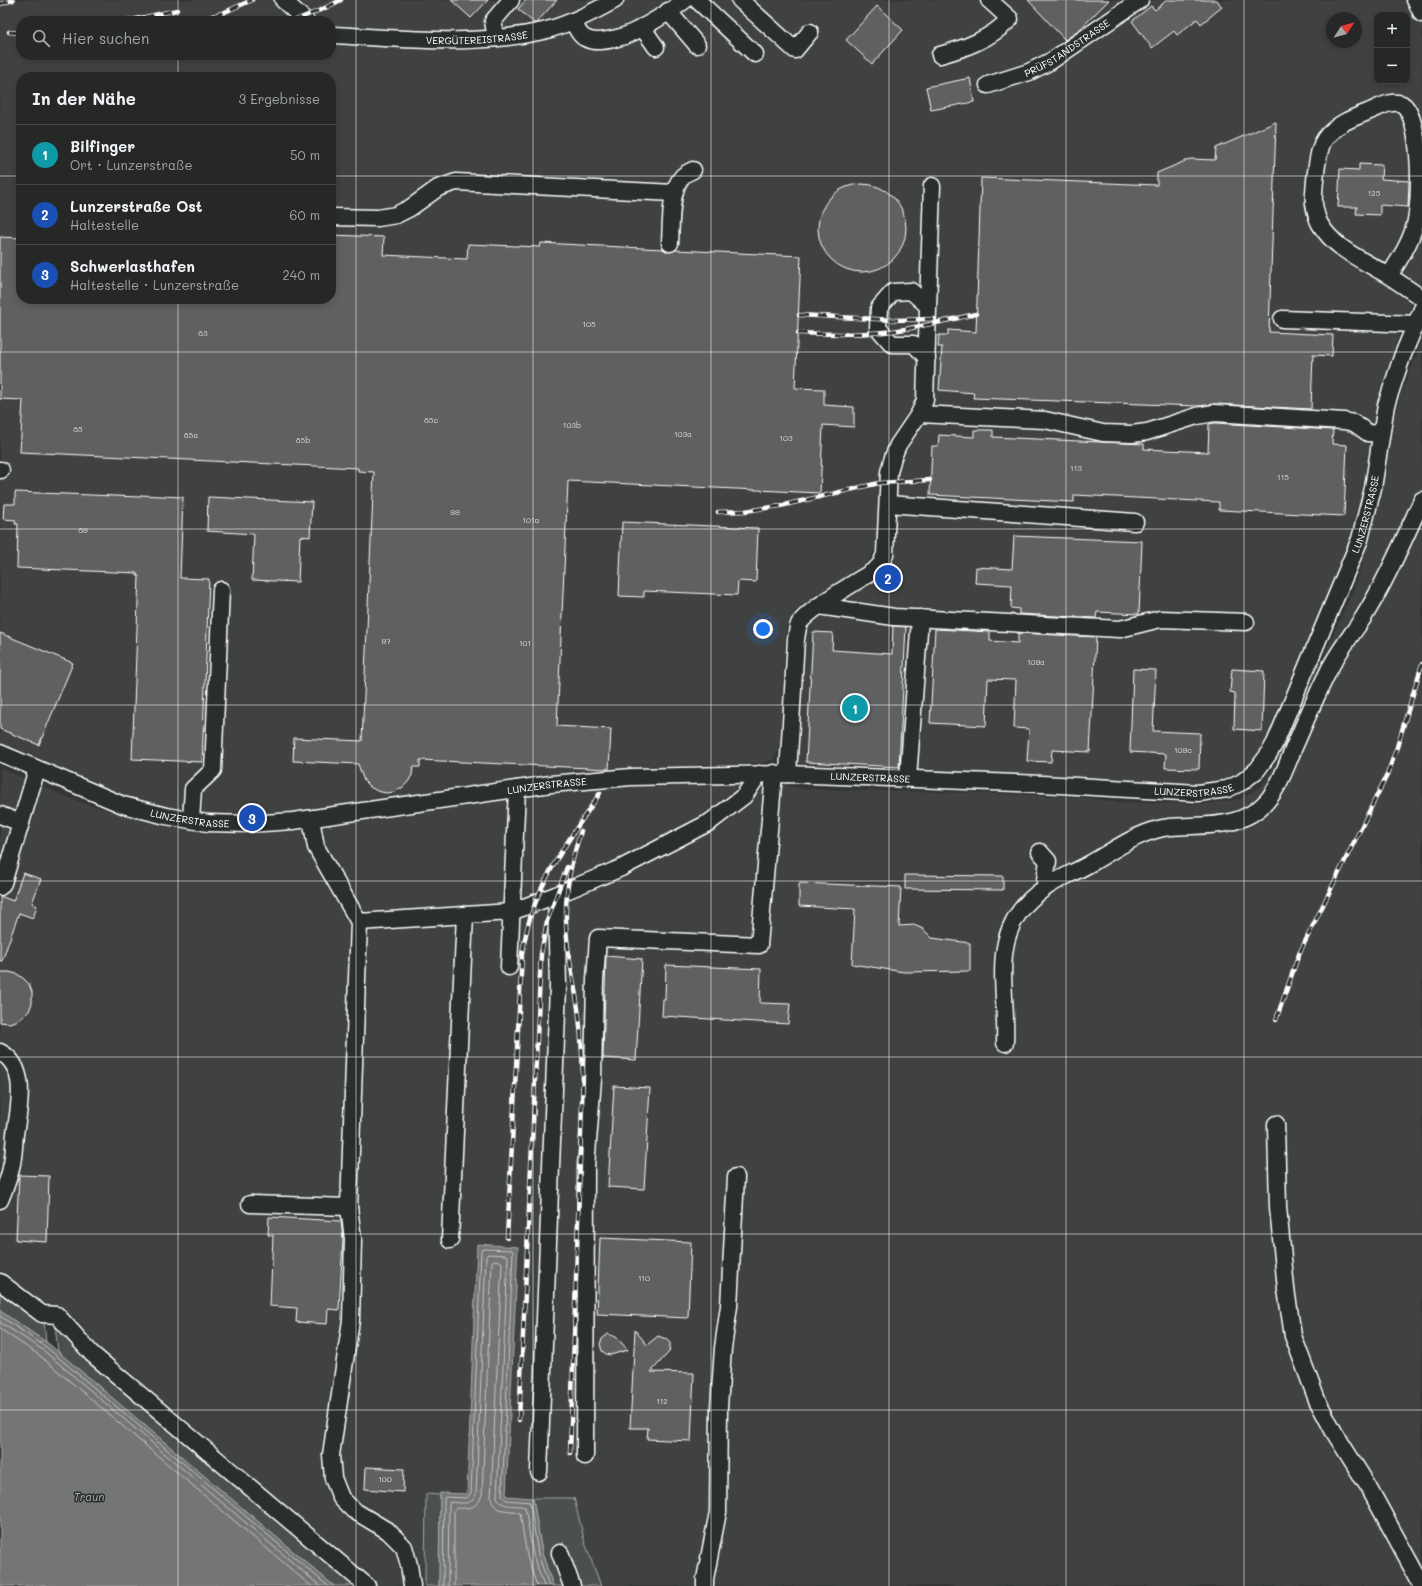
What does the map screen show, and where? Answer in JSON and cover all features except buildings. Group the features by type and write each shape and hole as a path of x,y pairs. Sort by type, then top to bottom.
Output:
{"street":[{"path":"283,0 301,16"},
{"path":"496,38 493,22 511,0"},
{"name":"VERGÜTEREISTRASSE","path":"336,35 466,41 496,38 544,31 573,21 615,0"},
{"path":"573,21 584,38 603,41 622,37 685,0"},
{"path":"697,0 755,54"},
{"path":"740,0 795,50 810,32"},
{"path":"940,55 978,43 1003,26 1010,19 989,0"},
{"name":"PRÜFSTANDSTRASSE","path":"988,85 1029,72 1051,62 1140,0"},
{"path":"1415,0 1422,14"},
{"path":"668,11 697,45"},
{"path":"642,26 656,47"},
{"path":"1389,276 1407,247 1414,227 1418,204 1421,154 1419,134 1414,118 1409,110 1402,104 1394,102 1343,122 1330,133 1321,146 1318,160 1314,204 1319,223 1331,239 1355,257 1389,276 1422,298"},
{"path":"670,242 674,194 677,184 682,176 693,170"},
{"path":"336,217 378,218 396,215 410,208 438,188 456,182 674,194"},
{"path":"585,1456 586,1166 593,1079 595,980 598,938 759,945 774,774 799,625 804,617 818,606 875,570 881,564 886,554 889,472 898,445 922,407 927,358 932,186"},
{"path":"927,358 914,344 892,344 878,328 878,323 879,308 893,292 911,291 928,306"},
{"name":"LUNZERSTRASSE","path":"0,753 123,805 166,816 208,823 249,824 293,821 551,784 631,777 774,774 1042,784 1198,793 1227,789 1242,782 1257,770 1275,743 1360,539 1373,488 1386,405 1402,357 1422,309"},
{"path":"1282,319 1416,324"},
{"path":"922,407 1045,420 1103,433 1132,434 1147,432 1197,416 1214,413 1344,421 1354,423 1368,433 1381,434"},
{"path":"1005,1043 1006,1027 1002,963 1005,941 1011,924 1020,910 1031,898 1046,887 1135,838 1160,828 1217,825 1241,820 1254,813 1266,802 1276,788 1329,670 1363,618 1407,534 1422,500"},
{"path":"888,504 1135,522"},
{"path":"191,820 193,789 213,770 220,590"},
{"path":"818,606 894,617 1120,629 1160,619 1246,622"},
{"path":"908,778 920,618"},
{"path":"0,887 3,883 37,769"},
{"path":"359,922 512,912 621,868 710,822 774,774"},
{"path":"509,967 517,789"},
{"path":"0,815 21,823"},
{"path":"311,819 316,847 359,922 349,1207 353,1239 351,1320 331,1455 332,1478 341,1498 354,1510 388,1531 404,1547 409,1564 412,1586"},
{"path":"1040,852 1048,860 1045,880 1046,887"},
{"path":"539,1472 558,987 556,895"},
{"path":"450,1240 465,915"},
{"path":"0,1052 11,1060 16,1069 19,1081 20,1096 11,1168 0,1200"},
{"path":"1276,1124 1278,1207 1286,1288 1293,1336 1317,1400 1334,1432 1368,1486 1422,1585"},
{"path":"705,1586 705,1579 718,1512 719,1407 723,1348 729,1306 736,1177"},
{"path":"250,1204 349,1207"},
{"path":"0,1282 42,1314 57,1315 92,1354 367,1586"},
{"path":"560,1553 572,1586"}],"shaded area":[{"path":"0,0 1422,0 1422,278 1396,343 1382,392 1374,424 1356,525 1344,559 1268,737 1258,754 1248,766 1234,776 1221,782 1202,784 800,764 797,758 804,630 812,621 872,581 886,569 893,554 895,544 898,471 915,435 925,423 932,407 940,198 924,197 916,400 911,412 887,444 882,456 876,547 870,559 858,570 795,611 789,621 785,637 780,748 773,759 764,763 548,774 328,808 258,816 202,814 161,807 118,794 86,781 82,803 182,828 237,833 291,832 498,801 591,789 766,781 804,789 1079,797 1112,802 1204,804 1241,799 1262,786 1278,760 1354,588 1372,531 1382,487 1386,448 1399,399 1422,341 1422,1586 589,1586 598,1579 585,1543 574,1498 506,1496 518,1247 478,1244 467,1494 426,1494 425,1585 374,1586 44,1310 0,1277 0,768 81,803 85,781 0,745"},
{"path":"0,1288 44,1320 46,1342 0,1311"},
{"path":"55,1325 363,1586 334,1586 58,1352"},
{"path":"426,1494 440,1495 439,1586 425,1586"},
{"path":"533,1498 574,1498 585,1543 601,1586 577,1586 568,1564 563,1542 555,1552 567,1586 553,1586 542,1553"}],"water":[{"path":"477,1244 518,1247 506,1496 533,1498 542,1553 553,1586 439,1586 440,1493 467,1494"},
{"name":"Traun","path":"0,1311 49,1344 334,1586 0,1586"}],"railway":[{"path":"0,4 13,0"},
{"path":"213,16 252,0"},
{"path":"306,16 341,0"},
{"path":"150,16 177,10"},
{"path":"9,32 16,33"},
{"path":"798,333 857,334 893,331 976,314"},
{"path":"799,315 895,320 935,319"},
{"path":"718,512 745,511 780,506 879,483 930,480"},
{"path":"1276,1020 1299,954 1387,775 1422,664"},
{"path":"507,1238 522,954 526,933 532,912 545,880 562,850 600,793"},
{"path":"570,1453 583,1075 582,1047 577,1002 567,941 566,909 569,876 581,831"},
{"path":"519,1420 541,954 547,921 567,867"}],"place":[{"name":"Lunzerstraße Ost","path":"888,578"},
{"name":"Bilfinger","path":"855,708"},
{"name":"Schwerlasthafen","path":"252,818"}]}
